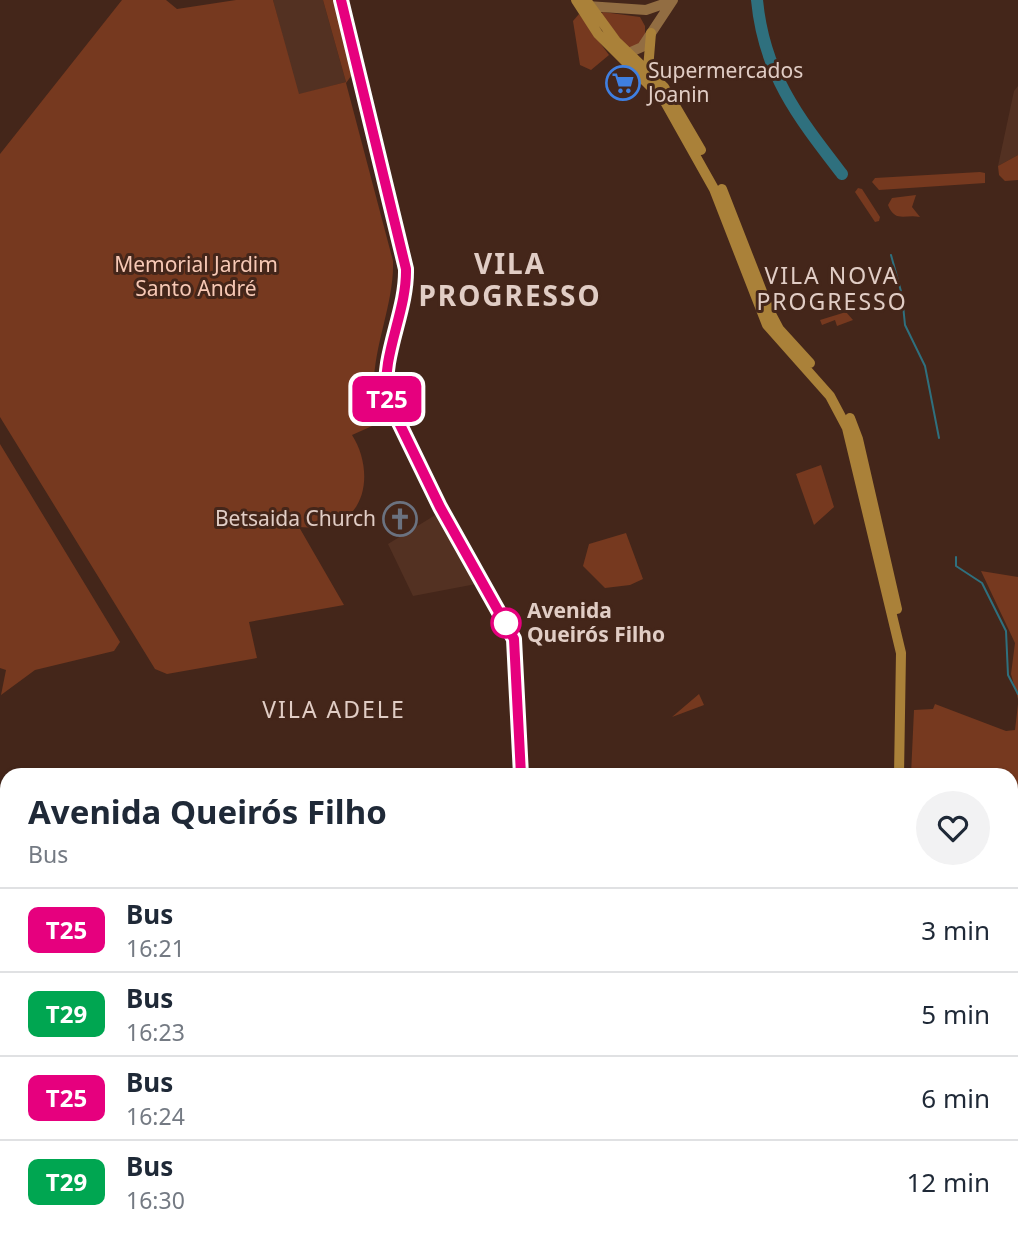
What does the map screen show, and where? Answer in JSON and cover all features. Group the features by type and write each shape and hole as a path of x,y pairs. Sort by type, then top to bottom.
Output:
{"main road":[{"path":"341,0 406,269 405,295 386,378 387,398 440,507 514,639 521,768"},
{"path":"582,4 641,10 673,1"},
{"path":"623,55 642,47 673,1"},
{"path":"582,4 664,100 714,189 768,325 822,386 847,428 901,653 899,768"},
{"path":"641,10 649,19 651,33 648,69"},
{"path":"623,55 648,69 676,105 720,186 774,321 828,382 854,426 907,652 909,686 906,768"}],"shaded area":[{"path":"273,0 323,0 346,82 298,95"},
{"path":"1018,86 1018,155 998,166 1014,91"},
{"path":"437,514 476,584 413,596 388,544"}],"green space":[{"name":"Memorial Jardim Santo André","path":"122,0 166,0 177,9 236,0 273,0 299,94 346,82 323,0 336,0 354,72 346,83 393,261 389,301 374,383 375,403 381,422 352,435 363,461 363,489 359,501 352,512 341,521 324,528 299,527 344,605 249,622 257,658 167,674 155,669 0,417 0,154"},
{"path":"603,12 640,17 645,26 645,41 629,49 600,14"},
{"path":"579,14 609,55 591,70 580,65 573,21"},
{"path":"1018,155 1018,180 1005,181 999,175 998,166"},
{"path":"985,173 985,183 879,190 872,182 875,178"},
{"path":"858,188 862,189 880,217 879,221 875,222 855,192"},
{"path":"916,195 912,207 920,217 897,216 888,205 892,198"},
{"path":"846,312 853,320 837,326 835,320 822,325 820,320"},
{"path":"0,444 120,642 114,651 35,670 1,695 6,670 0,668"},
{"path":"821,465 834,507 814,525 796,474"},
{"path":"626,533 643,579 630,585 605,588 583,566 589,544"},
{"path":"981,571 1018,577 1018,699 1011,674 1015,643"},
{"path":"699,694 704,705 672,717"},
{"path":"935,704 1006,731 1015,730 1018,704 1018,768 911,768 914,710 933,709"}],"waterway":[{"path":"757,0 761,26 775,73 811,133 842,174"},
{"path":"891,255 902,295 905,325 925,366 939,438"},
{"path":"956,557 956,566 982,583 1006,631 1008,675 1018,694"}],"bus line":[{"name":"T25","path":"341,0 406,269 405,295 386,378 387,398 440,507 514,639 521,768"}],"place":[{"name":"Supermercados Joanin","path":"623,83"},
{"name":"Betsaida Church","path":"400,519"},
{"name":"Avenida Queirós Filho","path":"506,623"}],"district":[{"name":"VILA PROGRESSO","path":"510,280"},
{"name":"VILA NOVA PROGRESSO","path":"832,289"},
{"name":"VILA ADELE","path":"334,710"}]}
